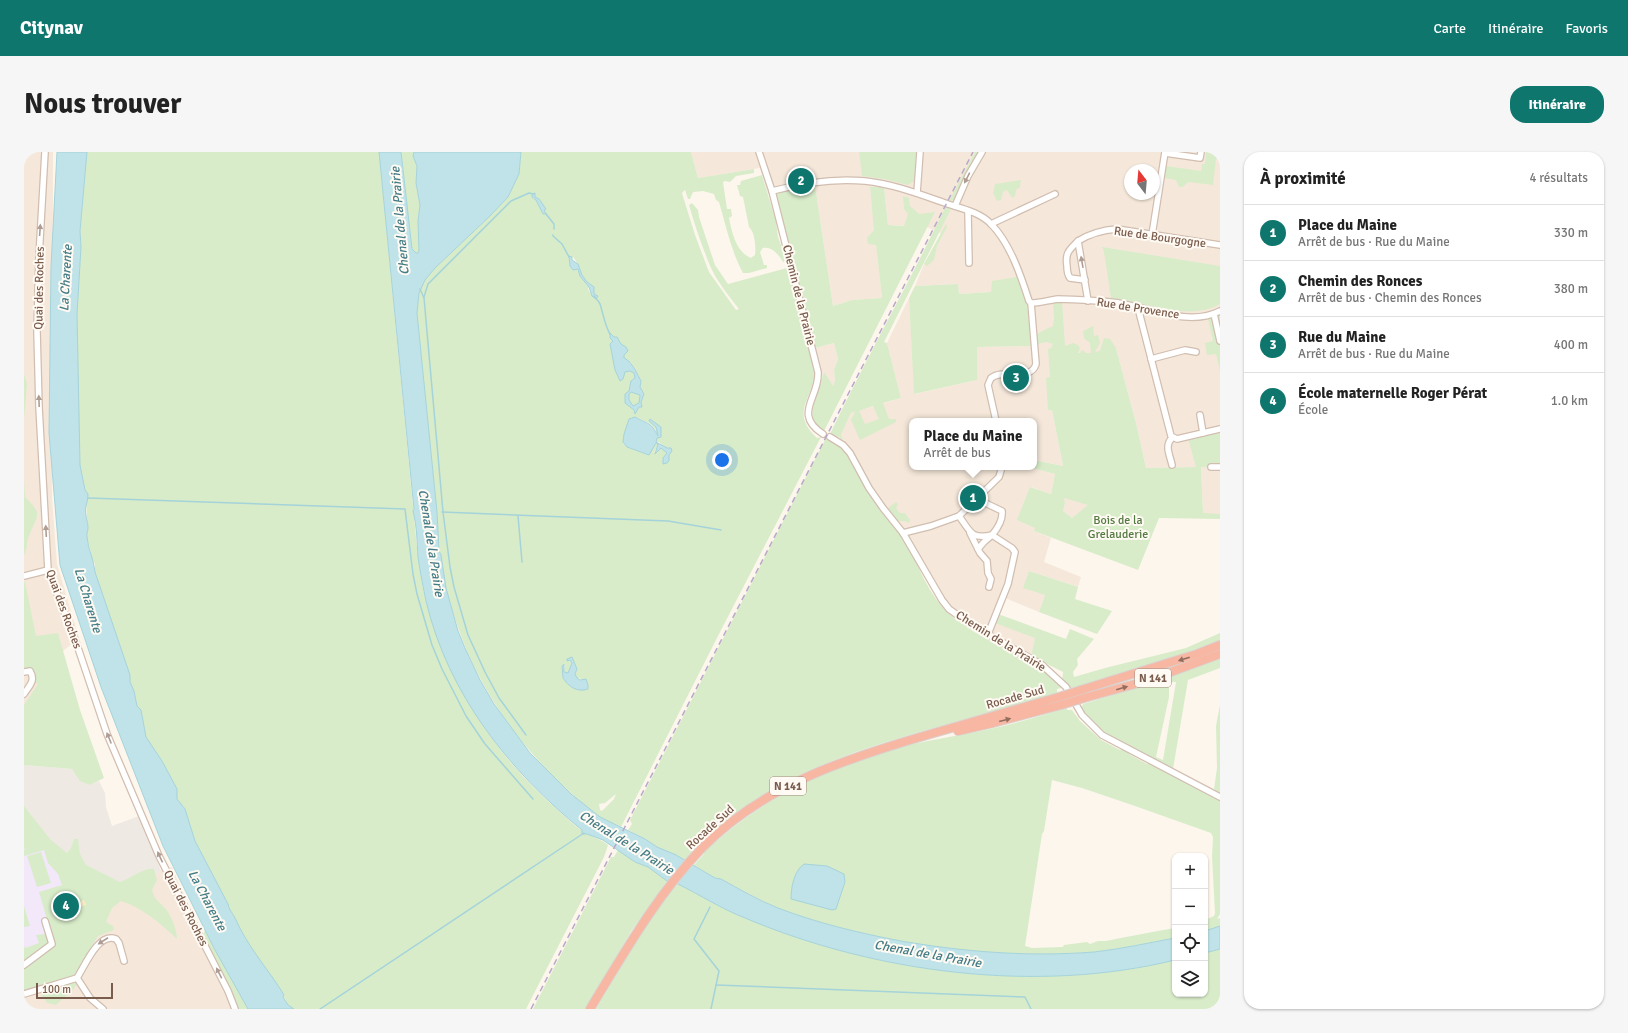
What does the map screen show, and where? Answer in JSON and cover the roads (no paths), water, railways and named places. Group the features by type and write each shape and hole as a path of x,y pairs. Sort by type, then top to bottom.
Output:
{"highway":[{"name":"N 141","path":"1082,694 1220,645"},
{"name":"N 141","path":"1082,694 1146,681 1220,654"},
{"name":"Rocade Sud","path":"590,1009 641,924 664,893 703,848 740,815 799,780 835,764 885,747 1082,694"}],"street":[{"name":"Quai des Roches","path":"45,152 39,257 37,331 39,414 48,570 76,642 107,734 159,856 228,991 235,1009"},
{"name":"Chemin de la Prairie","path":"759,152 772,191 818,372 818,380 809,406 808,416 813,427 823,434"},
{"path":"917,193 920,152"},
{"path":"954,206 968,176 982,152"},
{"path":"1152,235 1165,152 1200,158 1201,152"},
{"path":"772,191 792,186 837,180 866,181 917,193 968,211 991,224 1005,243 1022,277 1029,301 1031,303 1036,364 1035,368 1029,373 1001,373 991,378 988,385 995,418"},
{"path":"991,224 1055,194"},
{"path":"968,211 969,263"},
{"name":"Rue de Bourgogne","path":"1085,280 1070,278 1068,274 1066,257 1071,248 1078,241 1095,232 1116,229 1220,245"},
{"path":"1078,241 1088,301"},
{"name":"Rue de Provence","path":"1031,303 1060,299 1113,302 1172,315 1196,316 1214,314 1220,311"},
{"path":"1138,308 1172,438"},
{"path":"1214,314 1220,341"},
{"path":"1151,359 1185,350 1196,352"},
{"path":"1200,415 1203,433"},
{"path":"1172,438 1177,439 1220,429"},
{"name":"Chemin de la Prairie","path":"830,437 838,441 847,449 870,489 883,508 904,533 942,600 950,609 967,622 1042,665 1066,687 1082,715 1102,735 1220,797"},
{"path":"1172,438 1167,443 1172,465"},
{"path":"1211,467 1220,467"},
{"path":"904,533 931,526 959,516 999,477 1001,470"},
{"path":"977,499 1002,511 1003,515 992,535 978,549"},
{"path":"959,516 968,529 978,549 987,561 988,573 991,579 989,586"},
{"path":"968,529 979,537 992,535 1012,548 1015,552 1008,584 988,634"},
{"path":"24,576 48,570"},
{"path":"24,672 30,671 33,676 32,682 24,694"},
{"path":"24,965 52,944 45,921"},
{"path":"24,994 77,978 97,946 104,939 109,937 116,939 124,961"},
{"path":"77,978 90,998 102,1009"}],"water":[{"name":"La Charente","path":"57,152 87,152 80,231 81,247 77,314 80,465 85,490 88,494 86,508 88,528 87,536 95,572 130,675 130,682 134,691 137,706 141,710 146,737 162,761 177,789 177,799 185,809 195,841 240,928 284,995 283,997 288,1005 294,1009 248,1009 215,950 163,846 101,687 60,565 49,433 51,267"},
{"name":"Chenal de la Prairie","path":"379,152 401,152 412,249 418,253 418,221 420,205 416,183 417,166 413,156 414,152 521,152 519,174 508,197 435,268 425,280 419,293 417,313 437,512 439,551 441,555 446,588 458,631 480,680 494,704 530,753 571,794 600,817 645,839 657,847 676,855 715,878 721,879 771,905 823,923 854,931 925,945 973,951 1021,954 1094,952 1172,939 1172,961 1122,970 1068,976 1013,976 957,972 902,964 848,953 795,937 736,914 678,884 667,881 648,867 635,862 603,840 587,834 582,834 582,830 555,807 506,756 466,699 449,668 436,635 426,601 418,557"},
{"path":"534,193 535,197 539,199 546,209 544,210 546,214 543,214 536,200 532,197"},
{"path":"569,256 572,257 572,260 578,264 582,275 587,282 594,287 594,294 598,296 596,299 592,296 589,287 580,276 578,269 573,270 570,266"},
{"path":"610,333 614,337 617,337 621,344 626,347 628,351 624,355 624,358 629,361 641,381 640,387 644,394 641,402 642,407 639,407 635,414 634,410 625,403 625,394 629,391 631,381 635,378 634,373 630,371 625,372 623,379 620,381 615,370 610,344 613,341 610,338","holes":["631,392 640,395 639,403 633,406 629,400 629,394"]},
{"path":"635,417 651,426 658,436 656,427 649,421 650,419 661,427 661,437 657,438 656,442 667,448 671,448 672,451 669,455 669,461 667,463 663,464 663,458 667,453 661,448 655,454 658,444 656,443 649,455 627,447 623,442 629,419"},
{"path":"572,657 577,669 575,674 577,678 580,680 586,679 588,689 580,690 573,688 567,684 563,678 562,666 564,664 564,672 568,673 572,663 570,660 567,661 567,659"},
{"path":"804,864 827,866 844,874 845,882 836,909 832,910 791,899 795,875"},
{"path":"1220,926 1220,949 1208,952 1208,930"}],"waterway":[{"path":"424,297 428,284 511,201 529,193 533,194"},
{"path":"546,214 554,224 554,229"},
{"path":"553,235 562,244 569,257"},
{"name":"Chenal de la Prairie","path":"420,289 424,298 443,512 454,587 468,635 485,672 499,698 526,735"},
{"path":"594,296 600,304 605,323 610,334"},
{"path":"88,498 405,509 417,594 432,645 442,669 466,716 485,744 533,799"},
{"path":"442,512 668,521 721,530"},
{"path":"518,516 522,562"},
{"path":"320,1009 584,833"},
{"path":"710,907 694,939 719,971 711,1009"},
{"path":"716,985 1025,997 1031,1009"}],"railway":[{"path":"531,1009 973,152"}],"place":[{"name":"Chemin des Ronces","path":"801,181"},
{"name":"Rue du Maine","path":"1016,378"},
{"name":"Place du Maine","path":"973,498"},
{"name":"École maternelle Roger Pérat","path":"66,906"}],"park label":[{"name":"Bois de la Grelauderie","path":"1118,527"}]}
